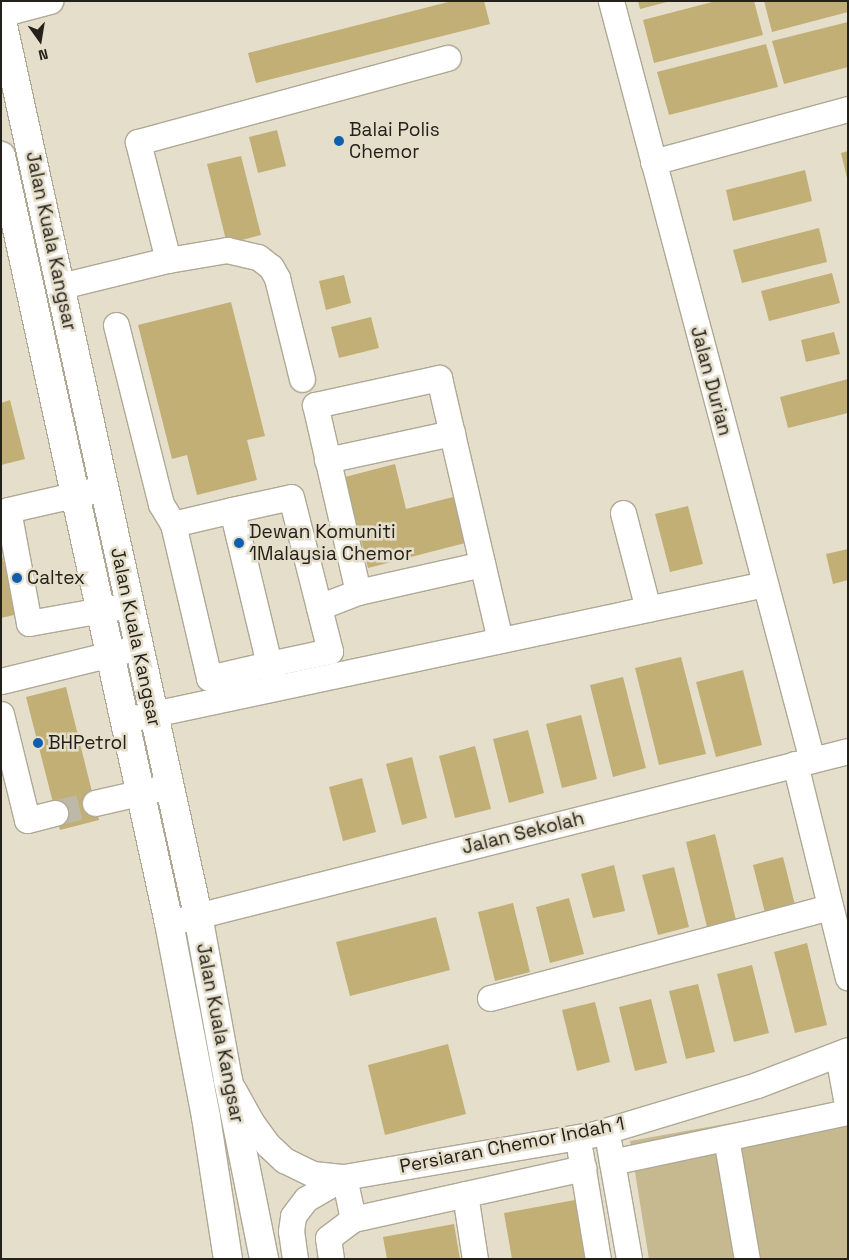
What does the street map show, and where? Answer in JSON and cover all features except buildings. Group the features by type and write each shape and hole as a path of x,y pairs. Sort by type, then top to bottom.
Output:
{"highway":[{"name":"Jalan Kuala Kangsar","path":"1,15 138,648 198,915 228,1080 264,1259"},
{"name":"Jalan Kuala Kangsar","path":"1,156 169,923 206,1117 228,1259"}],"street":[{"path":"1,15 50,1"},
{"name":"Jalan Durian","path":"611,1 765,584 804,762 830,907 848,978"},
{"path":"168,260 138,142 448,58"},
{"path":"654,162 848,109"},
{"path":"61,286 168,260 227,250 258,257 270,266 277,278 302,378"},
{"path":"116,325 160,504 173,524 209,678 330,651 291,496 173,524"},
{"path":"358,592 315,405 440,378 500,640"},
{"path":"327,460 452,433"},
{"path":"104,488 8,510 30,623 129,605"},
{"path":"232,510 275,689"},
{"path":"623,513 648,609"},
{"path":"319,607 358,592 482,564"},
{"path":"125,720 153,716 765,584"},
{"path":"1,681 138,648"},
{"path":"1,714 27,820 55,813"},
{"name":"Jalan Sekolah","path":"169,923 848,751"},
{"path":"95,803 169,786"},
{"path":"490,998 830,907"},
{"path":"612,1162 848,1111 843,1052"},
{"name":"Persiaran Chemor Indah 1","path":"344,1177 577,1137 606,1130 757,1085 843,1052"},
{"path":"228,1080 252,1123 268,1145 284,1160 314,1174 344,1177"},
{"path":"606,1130 629,1259"},
{"path":"577,1137 598,1259"},
{"path":"726,1138 747,1259"},
{"path":"331,1259 328,1238 353,1219 582,1168"},
{"path":"344,1177 353,1219"},
{"path":"295,1259 291,1231 293,1216 306,1198 344,1177"},
{"path":"465,1194 475,1259"}],"shaded area":[{"path":"848,1102 848,1259 649,1259 630,1141"}],"tunnel":[{"path":"55,813 95,803"}],"place":[{"name":"Balai Polis Chemor","path":"339,141"},
{"name":"Dewan Komuniti 1Malaysia Chemor","path":"239,543"},
{"name":"Caltex","path":"17,578"},
{"name":"BHPetrol","path":"38,743"}]}
